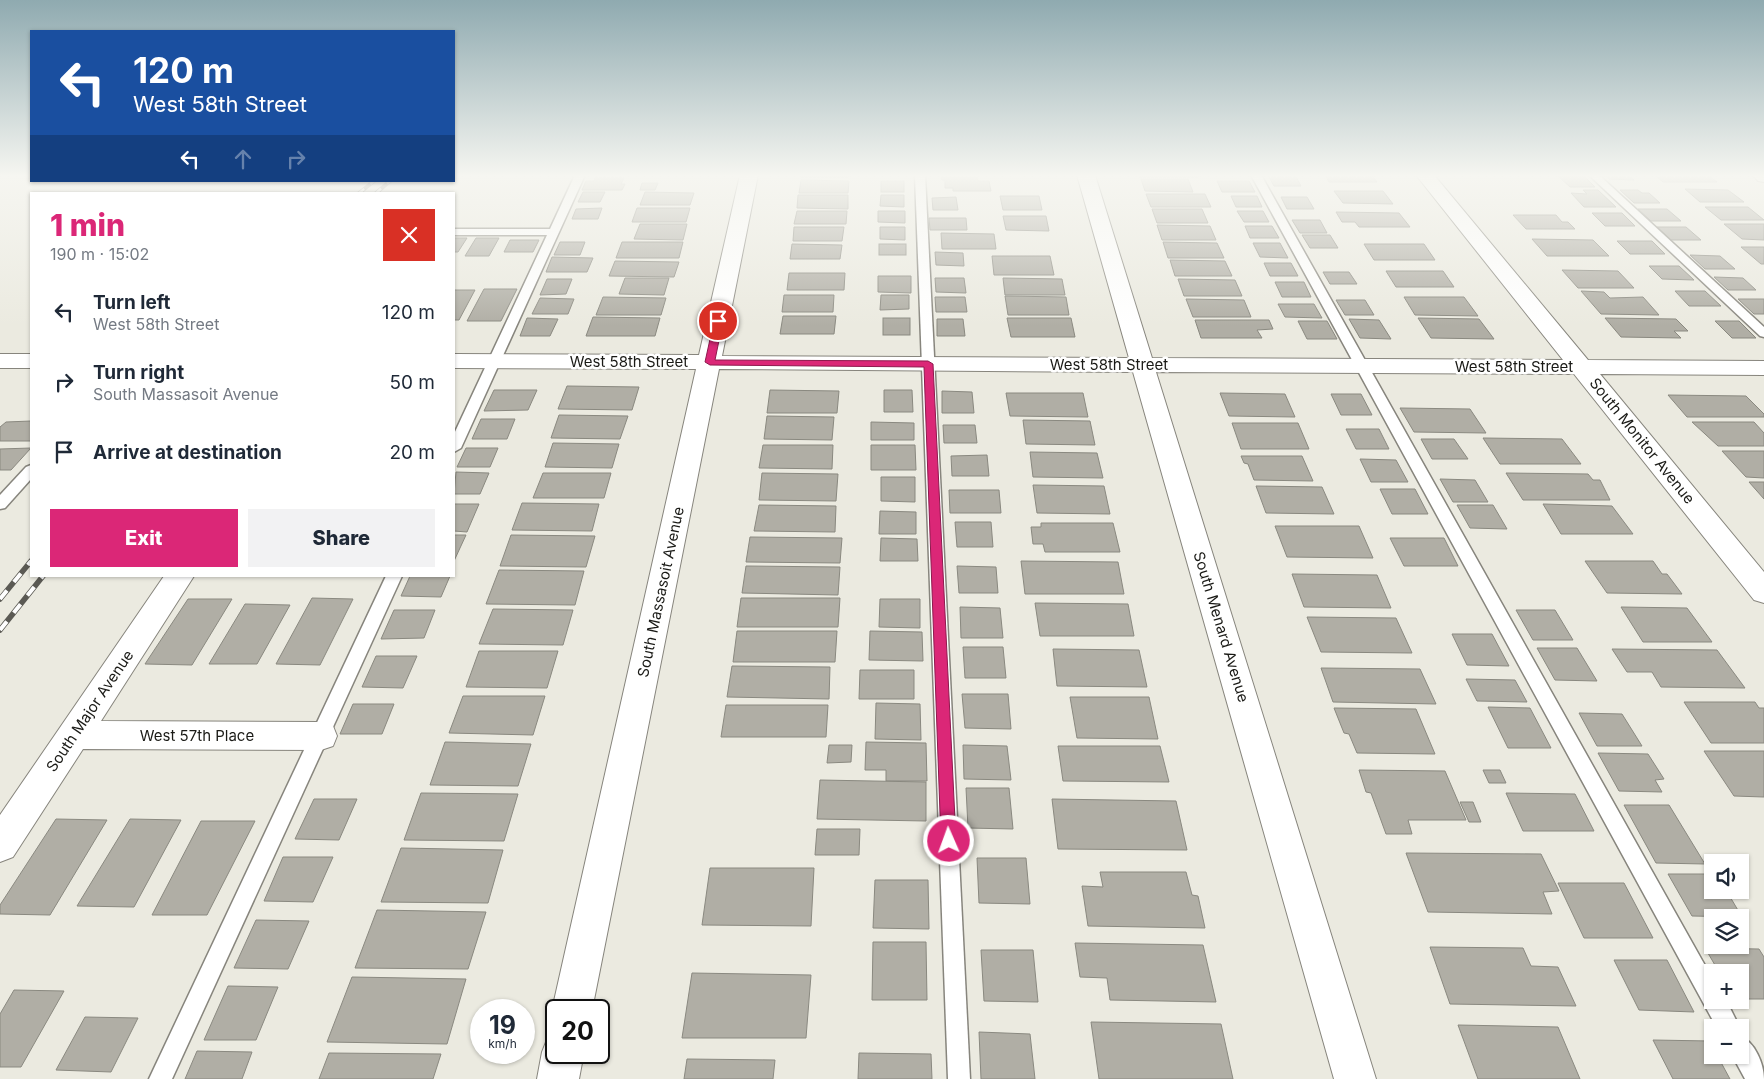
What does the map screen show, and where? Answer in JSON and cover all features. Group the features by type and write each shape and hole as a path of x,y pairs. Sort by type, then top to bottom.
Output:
{"street":[{"name":"South Massasoit Avenue","path":"574,999 738,225"},
{"name":"South Menard Avenue","path":"1101,225 1356,1079"},
{"name":"South Monitor Avenue","path":"1466,225 1764,592"},
{"path":"0,361 30,361"},
{"name":"West 58th Street","path":"455,362 1764,368"},
{"name":"South Major Avenue","path":"0,845 179,577"},
{"name":"West 57th Place","path":"73,735 321,736"},
{"path":"558,1079 561,1064"}],"lane":[{"path":"455,446 556,225"},
{"path":"922,225 959,1079"},
{"path":"1284,225 1704,983"},
{"path":"1648,225 1764,334"},
{"path":"455,232 553,232"},
{"path":"0,504 30,471"},
{"path":"160,1079 394,577"},
{"path":"1749,1063 1758,1079"}],"building":[{"path":"639,225 687,225 683,240 634,239"},
{"path":"930,225 967,225 967,230 930,230"},
{"path":"1005,225 1048,225 1049,231 1006,230"},
{"path":"1157,225 1210,226 1216,240 1162,240"},
{"path":"1295,225 1323,225 1327,233 1300,233"},
{"path":"1358,225 1409,225 1410,227 1359,227"},
{"path":"1523,225 1571,225 1575,229 1526,229"},
{"path":"1604,225 1635,226 1605,226"},
{"path":"1726,225 1764,225 1764,240 1742,239"},
{"path":"1245,226 1272,226 1279,238 1250,238"},
{"path":"794,227 844,227 842,241 793,241"},
{"path":"880,227 905,227 905,240 880,239"},
{"path":"1657,227 1686,227 1701,240 1671,240"},
{"path":"941,233 994,234 996,249 942,249"},
{"path":"1302,235 1330,235 1338,248 1310,248"},
{"path":"455,238 467,238 458,252 455,252"},
{"path":"476,238 499,238 489,256 465,256"},
{"path":"1532,239 1593,240 1609,256 1547,256"},
{"path":"510,240 539,240 533,252 504,252"},
{"path":"1617,241 1652,241 1665,254 1630,254"},
{"path":"560,242 585,242 580,255 554,255"},
{"path":"622,242 683,242 679,258 616,258"},
{"path":"1163,242 1217,243 1224,258 1168,258"},
{"path":"1253,243 1280,243 1288,258 1260,257"},
{"path":"792,244 842,245 840,259 790,259"},
{"path":"879,244 906,244 906,255 879,255"},
{"path":"1364,244 1424,244 1435,260 1374,260"},
{"path":"1741,247 1764,247 1764,264 1761,264"},
{"path":"935,252 963,253 964,266 936,265"},
{"path":"1690,255 1720,256 1735,269 1705,269"},
{"path":"992,256 1050,256 1054,275 994,275"},
{"path":"552,257 593,258 587,272 546,272"},
{"path":"1170,260 1225,261 1232,276 1175,276"},
{"path":"615,261 679,262 674,277 609,276"},
{"path":"1264,263 1291,263 1298,276 1270,276"},
{"path":"1649,266 1679,266 1694,280 1662,279"},
{"path":"1562,270 1618,271 1634,288 1578,288"},
{"path":"1386,271 1443,271 1454,287 1396,287"},
{"path":"1323,272 1349,272 1357,284 1330,284"},
{"path":"789,273 845,273 844,290 787,290"},
{"path":"878,276 911,276 911,293 878,292"},
{"path":"1714,277 1743,278 1756,290 1728,290"},
{"path":"625,278 669,278 664,295 619,294"},
{"path":"935,278 964,278 966,293 936,292"},
{"path":"1003,278 1062,279 1065,295 1005,295"},
{"path":"547,279 572,279 566,294 540,295"},
{"path":"1178,279 1235,280 1242,296 1184,296"},
{"path":"1275,282 1304,282 1311,297 1282,297"},
{"path":"484,289 517,289 501,321 467,321"},
{"path":"455,290 475,290 459,320 455,320"},
{"path":"1581,291 1604,292 1610,298 1643,297 1659,315 1601,314"},
{"path":"1675,291 1705,291 1721,306 1689,306"},
{"path":"784,295 834,295 833,312 782,312"},
{"path":"881,295 909,295 909,309 880,310"},
{"path":"1005,296 1066,297 1069,315 1008,315"},
{"path":"603,297 666,298 661,315 596,315"},
{"path":"935,297 965,297 967,312 936,312"},
{"path":"1404,297 1464,297 1478,316 1415,315"},
{"path":"540,298 574,299 568,314 532,314"},
{"path":"1186,299 1244,300 1251,317 1193,317"},
{"path":"1738,299 1764,299 1764,314 1754,314"},
{"path":"1336,300 1365,300 1374,315 1345,315"},
{"path":"1278,304 1314,304 1322,318 1285,317"},
{"path":"783,316 836,316 834,334 780,334"},
{"path":"593,317 660,318 655,336 586,336"},
{"path":"527,318 558,319 550,336 520,336"},
{"path":"883,318 910,318 910,335 883,335"},
{"path":"1007,318 1071,318 1075,337 1011,337"},
{"path":"1418,318 1479,319 1494,339 1431,338"},
{"path":"1605,318 1676,319 1688,331 1674,331 1681,338 1621,337"},
{"path":"937,319 963,319 965,336 937,336"},
{"path":"1349,319 1379,320 1391,339 1360,338"},
{"path":"1195,320 1269,320 1273,329 1257,330 1262,338 1201,338"},
{"path":"1298,321 1327,321 1337,339 1307,339"},
{"path":"1715,321 1739,321 1756,338 1732,338"},
{"path":"567,386 639,387 632,410 558,409"},
{"path":"494,390 537,390 528,410 484,411"},
{"path":"770,390 839,391 837,413 767,413"},
{"path":"884,390 912,390 913,412 884,412"},
{"path":"942,391 972,392 974,413 942,413"},
{"path":"1006,393 1083,393 1088,417 1010,416"},
{"path":"1220,393 1285,394 1295,417 1229,416"},
{"path":"1331,394 1361,394 1372,415 1341,415"},
{"path":"1668,395 1746,396 1764,414 1764,417 1687,417"},
{"path":"1400,408 1470,409 1486,433 1414,432"},
{"path":"559,415 628,416 620,439 551,438"},
{"path":"767,416 834,417 832,440 764,439"},
{"path":"481,419 515,419 507,439 472,439"},
{"path":"1023,420 1090,421 1095,445 1026,444"},
{"path":"30,421 30,441 0,441 0,427 6,422"},
{"path":"871,422 914,423 914,440 871,440"},
{"path":"1692,422 1754,422 1764,433 1764,446 1718,446"},
{"path":"1232,423 1298,423 1309,449 1241,449"},
{"path":"943,425 975,425 977,443 944,443"},
{"path":"1346,429 1379,429 1389,449 1356,449"},
{"path":"1483,438 1562,439 1581,464 1500,464"},
{"path":"1421,439 1454,439 1468,459 1432,459"},
{"path":"553,443 619,444 612,468 545,467"},
{"path":"763,445 833,445 832,469 759,468"},
{"path":"871,445 915,445 916,470 871,470"},
{"path":"30,448 11,470 0,470 0,449"},
{"path":"466,448 498,448 490,467 457,467"},
{"path":"1722,451 1764,451 1764,478 1746,477"},
{"path":"1030,452 1097,453 1103,478 1033,477"},
{"path":"987,455 989,476 952,476 951,456"},
{"path":"1241,456 1302,456 1313,481 1254,480 1248,464 1244,463"},
{"path":"1360,459 1396,460 1408,482 1371,482"},
{"path":"456,472 489,473 480,494 455,494"},
{"path":"543,473 611,473 604,498 533,498"},
{"path":"762,473 838,474 836,501 759,500"},
{"path":"1506,473 1588,474 1593,480 1600,480 1610,500 1523,500"},
{"path":"881,477 915,477 915,502 881,501"},
{"path":"1440,479 1475,480 1488,502 1453,502"},
{"path":"1749,482 1764,482 1764,499"},
{"path":"1033,485 1104,486 1110,514 1037,513"},
{"path":"1256,486 1322,487 1334,514 1266,513"},
{"path":"1380,489 1415,489 1428,514 1392,514"},
{"path":"949,490 999,490 1001,513 950,513"},
{"path":"522,503 599,504 592,531 512,530"},
{"path":"455,504 479,504 467,532 455,531"},
{"path":"1543,504 1612,506 1633,534 1561,534"},
{"path":"759,505 836,506 835,532 754,531"},
{"path":"1457,505 1493,505 1507,529 1470,528"},
{"path":"880,511 916,512 916,534 879,534"},
{"path":"955,522 991,522 993,547 957,547"},
{"path":"1041,523 1113,523 1120,552 1045,552 1043,544 1033,544 1031,527 1041,527"},
{"path":"1275,526 1359,526 1373,558 1287,557"},
{"path":"455,535 466,535 455,559"},
{"path":"511,535 595,536 586,567 500,566"},
{"path":"750,537 842,538 840,563 746,562"},
{"path":"881,538 917,539 918,561 880,561"},
{"path":"1390,538 1444,538 1458,566 1404,566"},
{"path":"1021,561 1118,562 1124,594 1025,594"},
{"path":"1585,561 1653,561 1662,574 1667,574 1682,594 1607,593"},
{"path":"746,566 840,567 838,595 742,593"},
{"path":"957,566 996,567 998,593 959,593"},
{"path":"499,570 584,571 575,605 486,604"},
{"path":"1292,574 1377,575 1391,608 1304,607"},
{"path":"410,577 450,577 441,597 401,596"},
{"path":"312,598 353,599 320,665 276,664"},
{"path":"741,598 840,598 838,627 737,627"},
{"path":"188,599 232,599 192,665 145,664"},
{"path":"880,599 920,599 920,628 879,627"},
{"path":"1035,603 1128,604 1134,636 1040,636"},
{"path":"245,604 290,605 257,664 209,664"},
{"path":"960,607 1000,608 1003,638 961,638"},
{"path":"1621,607 1687,608 1712,642 1643,642"},
{"path":"493,609 573,610 563,645 479,644"},
{"path":"394,610 435,610 424,638 381,639"},
{"path":"1516,610 1555,610 1573,640 1533,640"},
{"path":"1307,617 1396,618 1412,653 1321,652"},
{"path":"737,631 837,631 835,662 733,662"},
{"path":"870,631 922,632 923,661 869,660"},
{"path":"1452,634 1492,634 1509,666 1467,665"},
{"path":"963,647 1003,647 1006,678 965,678"},
{"path":"1537,648 1577,648 1597,681 1555,680"},
{"path":"1053,649 1139,650 1147,687 1057,686"},
{"path":"1612,649 1717,650 1745,688 1661,687 1652,672 1627,672"},
{"path":"479,651 558,651 547,688 466,687"},
{"path":"376,656 417,656 403,688 362,687"},
{"path":"732,666 830,667 829,699 727,697"},
{"path":"1321,668 1420,669 1436,704 1333,702"},
{"path":"860,670 914,670 914,699 859,699"},
{"path":"1466,679 1515,680 1527,702 1477,701"},
{"path":"962,694 1008,694 1011,729 965,728"},
{"path":"463,696 545,696 533,735 449,733"},
{"path":"1070,697 1149,697 1158,739 1077,738"},
{"path":"1684,702 1755,702 1759,708 1764,708 1764,743 1711,743"},
{"path":"876,703 920,704 921,740 875,739"},
{"path":"353,704 394,704 382,734 340,734"},
{"path":"726,705 828,705 826,737 721,737"},
{"path":"1488,707 1530,708 1551,748 1508,748"},
{"path":"1334,708 1416,709 1435,754 1357,753 1349,734 1344,733"},
{"path":"1579,713 1622,714 1642,746 1597,746"},
{"path":"445,742 531,744 518,786 430,785"},
{"path":"866,742 926,743 927,781 886,781 886,770 865,770"},
{"path":"829,745 852,745 851,762 827,763"},
{"path":"963,745 1007,746 1011,780 964,779"},
{"path":"1058,746 1160,746 1169,782 1063,781"},
{"path":"1704,751 1764,751 1764,797 1734,796"},
{"path":"1598,753 1648,754 1664,779 1655,780 1662,792 1619,791"},
{"path":"1359,770 1445,771 1466,820 1408,820 1412,834 1386,834 1371,793 1366,792"},
{"path":"1483,770 1500,770 1506,783 1489,783"},
{"path":"820,780 926,782 926,821 817,819"},
{"path":"966,788 1009,788 1013,829 968,828"},
{"path":"421,793 518,794 504,841 404,840"},
{"path":"1506,793 1575,794 1594,831 1523,831"},
{"path":"314,799 357,799 339,840 295,839"},
{"path":"1052,799 1176,801 1187,850 1058,849"},
{"path":"1460,802 1473,802 1481,822 1469,822"},
{"path":"1624,805 1669,805 1704,864 1656,863"},
{"path":"56,819 107,820 50,915 0,914 0,905"},
{"path":"130,819 181,820 134,907 77,906"},
{"path":"201,821 255,821 207,915 152,915"},
{"path":"817,829 860,829 859,855 815,855"},
{"path":"401,848 503,850 488,903 381,902"},
{"path":"1406,853 1541,854 1559,891 1543,892 1552,914 1428,912"},
{"path":"283,857 333,857 313,902 264,901"},
{"path":"977,858 1026,858 1030,904 979,903"},
{"path":"710,868 814,868 811,926 702,925"},
{"path":"1100,872 1186,872 1192,895 1198,896 1205,928 1088,926 1082,886 1103,887"},
{"path":"1668,874 1704,874 1704,899 1731,899 1737,909 1704,909 1704,916 1692,916"},
{"path":"875,880 928,880 929,929 873,928"},
{"path":"1558,883 1624,883 1653,938 1584,938"},
{"path":"377,910 486,912 468,969 355,968"},
{"path":"256,920 309,921 288,969 234,968"},
{"path":"873,942 926,942 927,1000 872,1000"},
{"path":"1075,943 1203,945 1216,1002 1110,1000 1107,978 1080,977"},
{"path":"1430,947 1523,948 1531,966 1558,967 1576,1006 1450,1004"},
{"path":"1749,949 1759,949 1764,957 1764,999 1749,999 1749,964 1714,964 1708,954 1749,954"},
{"path":"981,950 1033,950 1038,1002 984,1001"},
{"path":"1614,960 1667,960 1694,1012 1639,1010"},
{"path":"692,973 811,975 806,1038 682,1038"},
{"path":"352,977 466,979 447,1044 327,1042"},
{"path":"228,986 278,987 256,1040 204,1040"},
{"path":"14,990 64,991 21,1067 0,1067 0,1014"},
{"path":"85,1017 138,1018 111,1072 56,1070"},
{"path":"1091,1022 1221,1024 1233,1079 1099,1079"},
{"path":"1458,1025 1558,1027 1580,1079 1478,1079"},
{"path":"979,1032 1030,1034 1035,1079 981,1079"},
{"path":"1653,1040 1704,1041 1704,1064 1722,1064 1730,1079 1673,1079"},
{"path":"197,1051 252,1052 242,1079 185,1079"},
{"path":"329,1053 441,1054 433,1079 319,1079"},
{"path":"859,1053 931,1054 932,1079 858,1079"},
{"path":"687,1059 775,1060 773,1079 684,1079"}],"railway":[{"path":"0,599 30,562"},
{"path":"0,630 42,577"}],"route":[{"path":"718,321 710,362 928,364 949,841"}]}
